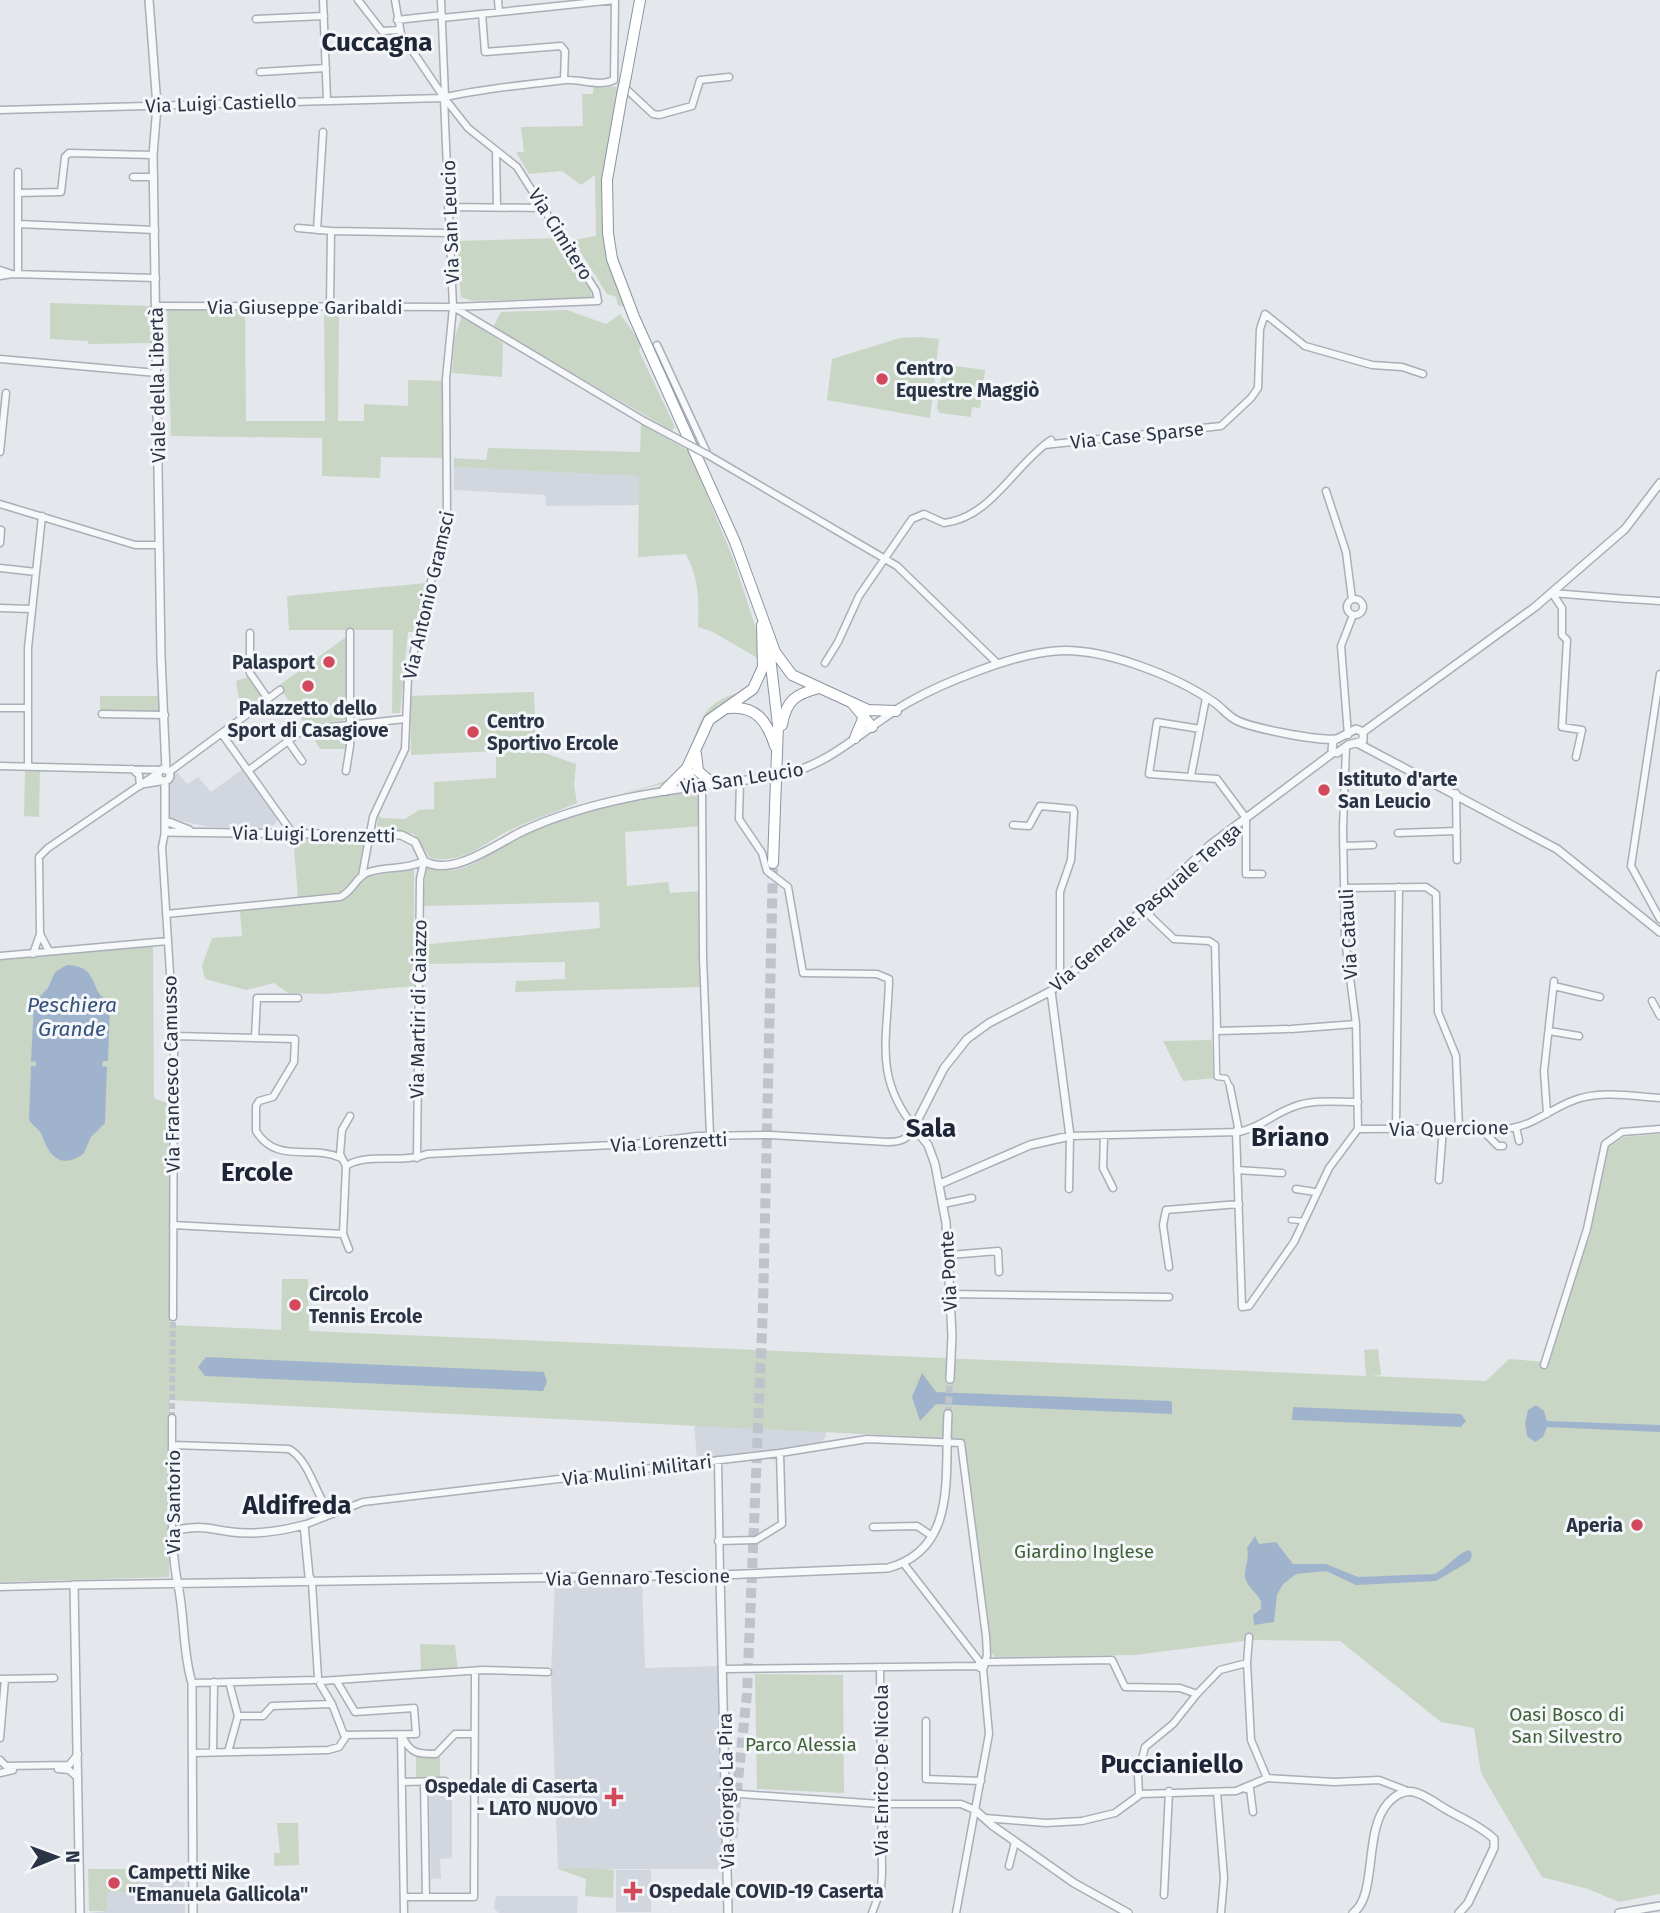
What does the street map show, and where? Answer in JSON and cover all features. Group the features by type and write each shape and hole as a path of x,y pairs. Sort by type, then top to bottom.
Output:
{"highway":[{"path":"640,0 607,180 608,233 612,259 634,317 734,542 783,666 792,676 853,704 865,714 872,727"},
{"path":"703,785 693,770 695,754 709,720 746,696 759,679 764,653 760,610"},
{"path":"760,610 774,677 778,757"},
{"path":"773,863 782,720 791,699 799,693 819,688"},
{"path":"725,708 748,709 760,715 767,724 778,757"},
{"path":"865,714 896,711"},
{"path":"855,738 865,714"},
{"path":"693,770 703,785"},
{"path":"665,790 693,770"}],"street":[{"name":"Viale della Libertà","path":"149,0 157,106 153,155 161,657 167,755 163,776 166,790 165,832"},
{"path":"323,0 327,100"},
{"path":"358,0 382,31 400,30"},
{"name":"Via Cimitero","path":"395,0 400,30 454,113 496,152 517,167 596,291 598,301 453,307"},
{"name":"Via San Leucio","path":"442,0 453,307 644,421 708,455 897,566 998,664"},
{"path":"498,0 499,12"},
{"path":"397,20 482,14 551,3 615,0 614,80 635,93 653,114 659,115 692,106 700,80 729,77"},
{"path":"482,14 485,52 561,46 565,51 565,80"},
{"path":"256,19 324,16"},
{"path":"260,72 326,68"},
{"name":"Via Luigi Castiello","path":"0,110 444,98 475,89 565,80 614,80"},
{"path":"317,229 323,132"},
{"path":"18,193 61,192 66,171 65,157 72,152 153,155"},
{"path":"496,152 497,207"},
{"path":"15,274 18,172"},
{"path":"133,177 154,177"},
{"path":"448,207 545,208"},
{"path":"18,223 155,230"},
{"path":"298,228 449,233"},
{"path":"330,308 331,231"},
{"path":"0,270 15,274"},
{"path":"0,276 15,274 156,278"},
{"name":"Via Giuseppe Garibaldi","path":"156,306 453,307"},
{"name":"Via Antonio Gramsci","path":"362,876 369,834 380,797 405,749 408,676 447,516 449,461 446,379 453,307"},
{"path":"452,326 461,312"},
{"name":"Via Case Sparse","path":"1044,445 1191,432 1225,424 1258,388 1260,329 1265,314 1305,345 1372,365 1402,367 1423,374"},
{"path":"657,345 708,455"},
{"path":"0,359 157,373"},
{"path":"0,452 6,393"},
{"path":"824,663 838,642 859,596 912,519 924,514 944,523 973,514 985,506 1027,457 1051,440"},
{"path":"1359,744 1364,734 1552,593 1625,529 1660,483"},
{"path":"1326,491 1346,552 1352,599 1347,607 1353,615"},
{"path":"0,503 135,545 159,545"},
{"path":"28,766 26,708 31,609 42,516"},
{"path":"0,543 1,530"},
{"path":"0,568 36,572"},
{"path":"1552,593 1660,601"},
{"path":"1552,593 1562,608 1562,635 1567,640 1562,727 1582,730 1576,757"},
{"path":"1352,599 1360,600 1363,606 1360,614 1353,615"},
{"path":"0,608 31,609"},
{"path":"1348,735 1341,646 1353,615"},
{"path":"250,632 250,673 268,699"},
{"path":"346,771 350,724 350,632"},
{"name":"Via San Leucio","path":"424,861 445,864 467,860 525,830 580,810 665,790 770,777 813,766 910,701 998,664 1054,651 1103,654 1124,659 1206,698 1241,722 1321,740 1334,748"},
{"path":"1660,674 1631,866 1660,919"},
{"path":"33,954 40,934 39,857 48,848 140,786 163,776 280,690"},
{"path":"1191,776 1206,698"},
{"path":"0,708 26,708"},
{"path":"102,714 165,715"},
{"path":"249,770 303,730 405,719"},
{"path":"1348,719 1354,729 1364,734 1372,749"},
{"path":"1200,730 1157,722 1149,774 1217,779 1246,818 1245,874 1262,874"},
{"path":"1334,748 1354,729"},
{"path":"222,734 291,831"},
{"path":"288,741 302,761"},
{"path":"1334,748 1359,744 1372,749 1557,849 1660,932"},
{"name":"Via Catauli","path":"1346,747 1343,766 1345,939 1356,1024 1358,1129"},
{"name":"Via Catauli","path":"1334,748 1343,766"},
{"name":"Via Generale Pasquale Tenga","path":"914,1127 954,1051 989,1023 1051,992 1210,845 1334,748"},
{"path":"167,755 176,761 185,760"},
{"path":"0,766 130,768 163,776"},
{"path":"130,768 139,775 140,786"},
{"path":"740,781 739,819 762,853 767,871 788,887 803,973 877,974 889,979 883,1044 886,1075 890,1088 914,1127"},
{"path":"703,785 703,957 710,1136"},
{"path":"1456,793 1457,860"},
{"path":"1013,825 1029,826 1040,806 1073,809 1074,812 1071,860 1060,892 1060,984"},
{"path":"272,832 280,824 281,816"},
{"path":"166,821 190,830"},
{"path":"165,832 190,830"},
{"name":"Via Luigi Lorenzetti","path":"190,830 291,831 408,837 415,842 424,861"},
{"path":"1398,833 1457,831"},
{"name":"Via Francesco Camusso","path":"165,832 162,847 174,1036 173,1317"},
{"path":"1343,846 1373,845"},
{"path":"166,914 340,897 349,892 368,872 415,866 424,861"},
{"name":"Via Martiri di Caiazzo","path":"417,1158 419,906 424,861"},
{"path":"1396,1127 1399,887"},
{"path":"1345,888 1426,887 1433,890 1437,897 1438,1012 1456,1056 1459,1128"},
{"path":"1147,906 1151,917 1174,939 1209,941 1215,945 1217,1077 1228,1079 1237,1132 1242,1307 1253,1302 1304,1221 1315,1192 1358,1129"},
{"path":"1137,915 1151,917"},
{"path":"40,934 49,951"},
{"path":"0,956 168,941"},
{"path":"1547,1114 1544,1071 1554,984 1600,997"},
{"path":"1051,992 1070,1136 1069,1189"},
{"path":"255,1038 257,998 298,998"},
{"path":"1652,1001 1660,1016"},
{"path":"1216,1028 1219,1031 1289,1029 1356,1024"},
{"path":"1549,1031 1579,1036"},
{"path":"174,1036 295,1039 294,1062 273,1097 259,1101 256,1131 271,1148 280,1152 328,1154 341,1158"},
{"name":"Via Quercione","path":"1358,1129 1516,1127 1586,1097 1660,1098"},
{"path":"940,1184 1030,1145 1070,1136 1237,1132 1263,1125 1281,1112 1302,1104 1358,1102"},
{"path":"349,1249 343,1234 346,1166 341,1158 342,1130 350,1116"},
{"name":"Via Lorenzetti","path":"346,1166 356,1162 417,1158 427,1154 635,1144 710,1136 771,1135 837,1142 899,1142 914,1127"},
{"name":"Via Ponte","path":"914,1127 928,1146 940,1184 943,1204 950,1255 950,1378"},
{"path":"1516,1127 1519,1142"},
{"path":"1439,1180 1443,1128"},
{"path":"1486,1129 1488,1136 1498,1146 1503,1146"},
{"path":"1544,1364 1587,1229 1605,1144 1622,1132 1660,1129"},
{"path":"1104,1136 1103,1168 1113,1188"},
{"path":"1237,1170 1282,1173"},
{"path":"1296,1189 1315,1192"},
{"path":"943,1204 972,1198"},
{"path":"1169,1267 1163,1225 1166,1210 1239,1203"},
{"path":"1291,1220 1304,1221"},
{"path":"173,1226 343,1234"},
{"path":"950,1255 999,1251 999,1272"},
{"path":"948,1294 1169,1297"},
{"path":"948,1414 944,1510 933,1536 904,1564 981,1665 989,1734 956,1913"},
{"name":"Via Santorio","path":"172,1418 174,1574 178,1586 185,1657 192,1683 193,1913"},
{"name":"Via Mulini Militari","path":"304,1525 363,1502 780,1453 867,1439 961,1443 983,1609 987,1655 981,1665"},
{"path":"173,1445 289,1449 299,1455 319,1499 330,1513"},
{"path":"718,1541 756,1540 782,1524 780,1453"},
{"path":"719,1460 720,1575"},
{"path":"172,1531 211,1527 232,1532 258,1532 304,1525 309,1576 312,1582 318,1681 332,1704 341,1732 347,1735 416,1734 414,1708 355,1712 336,1680"},
{"path":"873,1527 917,1526 933,1536"},
{"name":"Via Gennaro Tescione","path":"74,1585 178,1586 868,1572 904,1564"},
{"name":"Via Giorgio La Pira","path":"720,1575 728,1913"},
{"path":"0,1587 74,1585 80,1913"},
{"path":"1250,1637 1247,1663 1251,1741 1267,1778"},
{"path":"724,1669 1112,1660 1125,1687 1180,1688 1198,1694"},
{"path":"1139,1795 1138,1775 1145,1747 1173,1724 1220,1670 1247,1663"},
{"name":"Via Enrico De Nicola","path":"873,1913 881,1889 880,1667"},
{"path":"192,1683 318,1681 475,1673 483,1670 548,1672"},
{"path":"404,1896 474,1897 475,1673"},
{"path":"0,1738 3,1679 54,1678"},
{"path":"213,1752 214,1682"},
{"path":"229,1682 238,1716 229,1752"},
{"path":"238,1716 263,1716 272,1706 332,1704"},
{"path":"926,1721 926,1779 981,1780"},
{"path":"401,1735 408,1748 416,1754 436,1754 455,1734 475,1734"},
{"path":"193,1753 328,1750 339,1747 347,1735"},
{"path":"401,1735 404,1913"},
{"path":"0,1760 6,1766 69,1765 78,1754"},
{"path":"0,1773 64,1769 78,1778"},
{"path":"1241,1789 1267,1778 1334,1783 1368,1779 1394,1784 1429,1799 1494,1839 1494,1848 1468,1903 1458,1913"},
{"path":"402,1782 445,1781"},
{"path":"424,1782 426,1896"},
{"path":"983,1818 1040,1823 1083,1821 1115,1813 1139,1795 1169,1791 1217,1792 1241,1789 1250,1789 1252,1812"},
{"path":"1353,1913 1363,1903 1370,1852 1381,1812 1398,1792 1405,1790"},
{"path":"1164,1895 1169,1791"},
{"path":"1217,1792 1224,1878 1222,1913"},
{"path":"726,1793 880,1804 961,1804 975,1810 1015,1842 1087,1891 1128,1913"},
{"path":"1009,1866 1015,1842"},
{"path":"1619,1913 1660,1906"}],"shaded area":[{"path":"454,467 640,476 639,505 546,506 545,495 454,490"},
{"path":"243,769 278,819 274,825 262,828 209,827 169,818 169,783 175,770 187,784 198,777 211,792"},
{"path":"694,1425 826,1431 826,1436 819,1445 697,1458"},
{"path":"642,1581 645,1668 719,1666 722,1869 558,1869 551,1675 555,1582"},
{"path":"452,1787 452,1858 440,1859 441,1878 431,1879 429,1789"},
{"path":"184,1868 185,1913 89,1913 107,1911 106,1892 140,1892 139,1869"},
{"name":"Ospedale COVID-19 Caserta","path":"616,1870 651,1870 651,1912 616,1912"},
{"path":"496,1896 578,1896 577,1913 499,1913 494,1908"}],"green space":[{"path":"594,85 618,87 603,197 607,248 625,305 623,307 618,305 616,297 607,294 573,240 596,236 595,175 581,185 562,171 529,174 516,152 524,152 521,127 583,126 582,94 593,94"},
{"path":"561,238 590,287 592,298 472,301 461,297 456,241"},
{"path":"50,303 152,306 152,343 88,344 88,341 50,339"},
{"path":"167,306 245,307 246,421 325,421 324,312 339,311 338,421 364,421 364,404 408,406 408,380 445,381 445,458 381,457 380,478 322,476 322,438 171,436"},
{"path":"567,310 606,324 620,314 641,343 639,351 675,427 672,431 493,327 501,312"},
{"path":"462,315 503,343 502,377 452,373 454,339"},
{"name":"Centro Equestre Maggiò","path":"900,338 939,339 930,418 827,400 832,359"},
{"path":"948,365 985,370 980,408 972,407 971,417 940,413 937,409 942,370"},
{"path":"641,424 689,451 734,561 760,641 761,660 713,632 698,627 697,590 694,572 686,554 638,557 639,476 454,467 454,458 486,460 488,448 640,452"},
{"path":"427,583 413,632 408,632 400,713 392,713 393,630 289,630 287,596"},
{"name":"Palasport","path":"346,637 347,720 306,725 278,686"},
{"path":"761,660 756,681 742,695 709,713 684,769 663,784 624,793 658,784 675,774 686,760 699,725 708,710 724,698 744,689 756,674"},
{"path":"248,677 263,697 241,712 236,681"},
{"path":"534,692 536,750 576,764 574,785 577,803 514,828 470,852 451,858 430,858 414,834 381,831 377,828 378,814 381,818 405,819 419,810 434,809 434,782 496,778 496,751 411,755 410,696"},
{"path":"100,696 158,696 160,713 100,712"},
{"path":"346,728 347,749 320,749 310,732"},
{"path":"25,770 40,771 39,817 24,816"},
{"path":"701,789 702,826 625,832 627,886 668,882 670,893 703,891 705,987 515,992 516,981 565,979 565,962 420,964 420,945 600,928 599,902 423,906 426,867 447,871 458,869 477,862 528,833 575,815 625,802"},
{"path":"293,834 367,836 357,876 346,891 298,899"},
{"path":"414,869 414,986 324,994 288,993 274,983 246,990 205,979 202,966 212,938 242,936 240,911 341,900 350,896 366,877"},
{"path":"153,946 154,1098 169,1104 170,1325 281,1330 282,1279 308,1279 309,1331 1366,1376 1364,1350 1378,1349 1381,1375 1371,1376 1486,1381 1509,1359 1548,1362 1591,1231 1609,1147 1624,1137 1660,1134 1660,1894 1619,1902 1588,1889 1542,1877 1481,1773 1474,1728 1441,1722 1340,1641 1252,1640 1135,1655 995,1657 988,1648 964,1439 170,1400 169,1577 0,1582 0,960"},
{"path":"1211,1032 1216,1078 1183,1081 1163,1041 1211,1040"},
{"path":"420,1644 455,1645 458,1671 421,1673"},
{"name":"Parco Alessia","path":"755,1674 843,1675 844,1793 757,1789"},
{"path":"416,1757 440,1757 440,1779 416,1779"},
{"path":"277,1823 298,1823 299,1865 274,1866 274,1853 280,1853"},
{"name":"Campetti Nike \"Emanuela Gallicola\"","path":"88,1869 139,1869 140,1892 107,1892 107,1911 89,1911"},
{"path":"558,1869 614,1870 613,1898 585,1896 586,1879"}],"water":[{"name":"Peschiera Grande","path":"67,965 86,971 98,992 110,1005 108,1061 103,1061 102,1066 107,1067 105,1123 91,1137 84,1153 63,1161 57,1159 48,1149 41,1133 29,1120 31,1066 36,1066 36,1062 31,1061 34,1002 48,988 55,972"},
{"path":"206,1357 544,1372 547,1382 543,1391 205,1376 198,1367"},
{"path":"922,1373 936,1392 1170,1401 1172,1414 936,1404 920,1421 912,1397"},
{"path":"1536,1405 1544,1411 1547,1421 1660,1425 1660,1432 1547,1427 1543,1437 1535,1442 1527,1436 1525,1423 1528,1410"},
{"path":"1293,1407 1461,1414 1466,1421 1461,1427 1292,1420"},
{"path":"1255,1536 1259,1544 1276,1542 1293,1564 1326,1564 1358,1577 1434,1574 1465,1551 1470,1550 1472,1555 1470,1561 1436,1581 1356,1585 1326,1571 1296,1574 1283,1584 1277,1595 1274,1622 1254,1625 1253,1615 1261,1609 1261,1601 1248,1584 1245,1573 1247,1548"}],"tunnel":[{"path":"729,1867 747,1694 763,1306 773,863"},
{"path":"172,1418 173,1317"},
{"path":"948,1414 950,1379"}],"place":[{"name":"Centro Equestre Maggiò","path":"882,379"},
{"name":"Palasport","path":"329,662"},
{"name":"Palazzetto dello Sport di Casagiove","path":"308,686"},
{"name":"Centro Sportivo Ercole","path":"473,732"},
{"name":"Istituto d'arte San Leucio","path":"1324,790"},
{"name":"Circolo Tennis Ercole","path":"295,1305"},
{"name":"Aperia","path":"1637,1525"},
{"name":"Ospedale di Caserta - LATO NUOVO","path":"614,1797"},
{"name":"Campetti Nike \"Emanuela Gallicola\"","path":"114,1883"},
{"name":"Ospedale COVID-19 Caserta","path":"633,1891"}],"district":[{"name":"Cuccagna","path":"377,42"},
{"name":"Sala","path":"931,1128"},
{"name":"Briano","path":"1290,1137"},
{"name":"Ercole","path":"257,1172"},
{"name":"Aldifreda","path":"297,1505"},
{"name":"Puccianiello","path":"1172,1764"}],"park label":[{"name":"Giardino Inglese","path":"1084,1551"},
{"name":"Oasi Bosco di San Silvestro","path":"1567,1725"}]}
